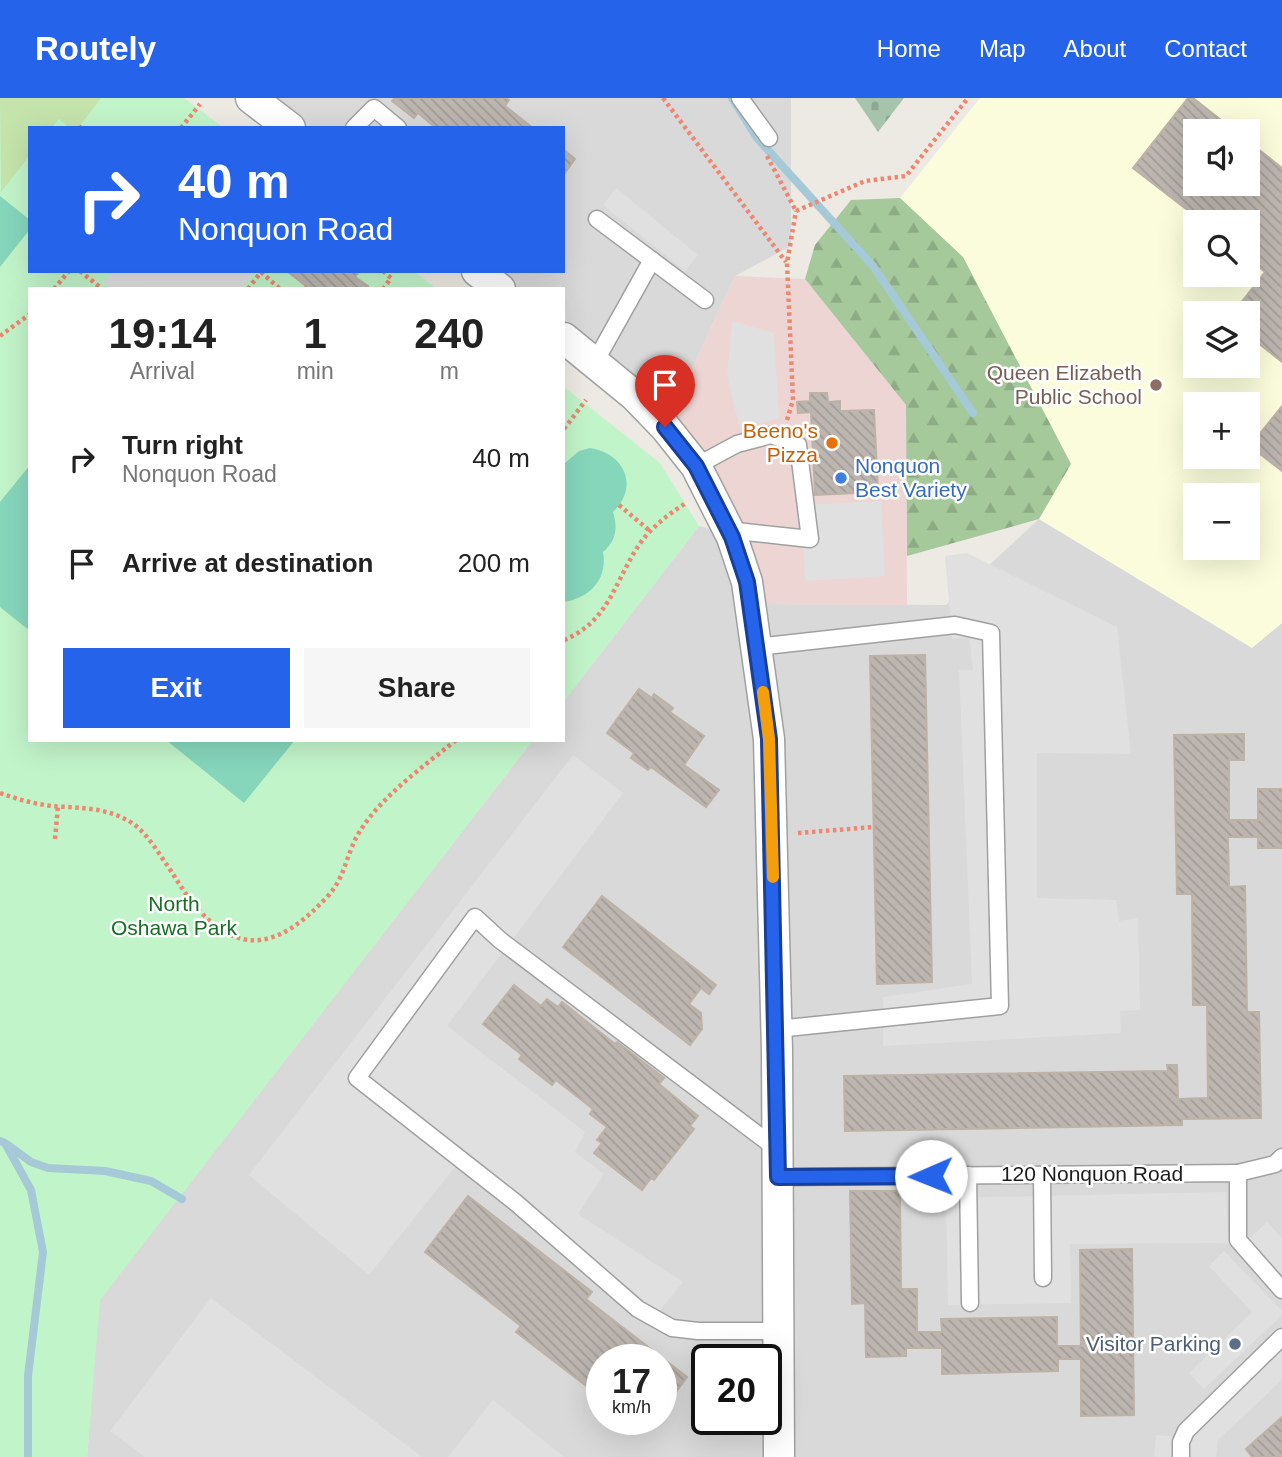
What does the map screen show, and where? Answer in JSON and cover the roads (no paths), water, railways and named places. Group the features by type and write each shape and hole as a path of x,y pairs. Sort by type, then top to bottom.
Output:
{"street":[{"path":"251,98 287,126"},
{"path":"480,273 497,287"},
{"path":"565,339 635,397 665,427 696,466 728,530 747,582 769,739 777,1029 779,1457"}],"lane":[{"path":"740,98 769,138"},
{"path":"356,126 374,108 396,126"},
{"path":"597,219 705,300"},
{"path":"595,362 652,260"},
{"path":"696,466 737,444 771,435 798,445 810,539 728,530"},
{"path":"756,647 955,625 991,633 1000,1006 777,1029"},
{"path":"778,1163 475,917 357,1078 515,1202 638,1309 672,1328 698,1331 779,1331"},
{"name":"120 Nonquon Road","path":"778,1163 968,1175 1042,1175 1238,1172 1275,1164 1282,1157"},
{"path":"1238,1172 1238,1240 1282,1290"},
{"path":"968,1175 970,1303"},
{"path":"1042,1175 1043,1278"},
{"path":"1181,1457 1181,1442 1186,1431 1282,1337"}],"waterway":[{"path":"732,98 757,138 873,266 973,413"},
{"path":"0,1141 5,1143 31,1190 43,1252 28,1376 28,1457"},
{"path":"8,1145 31,1162 48,1168 105,1171 151,1181 182,1199"}],"place":[{"name":"Queen Elizabeth Public School","path":"1156,385"},
{"name":"Beeno's Pizza","path":"832,443"},
{"name":"Nonquon Best Variety","path":"841,478"},
{"name":"Visitor Parking","path":"1235,1344"}],"park label":[{"name":"North Oshawa Park","path":"174,916"}]}
